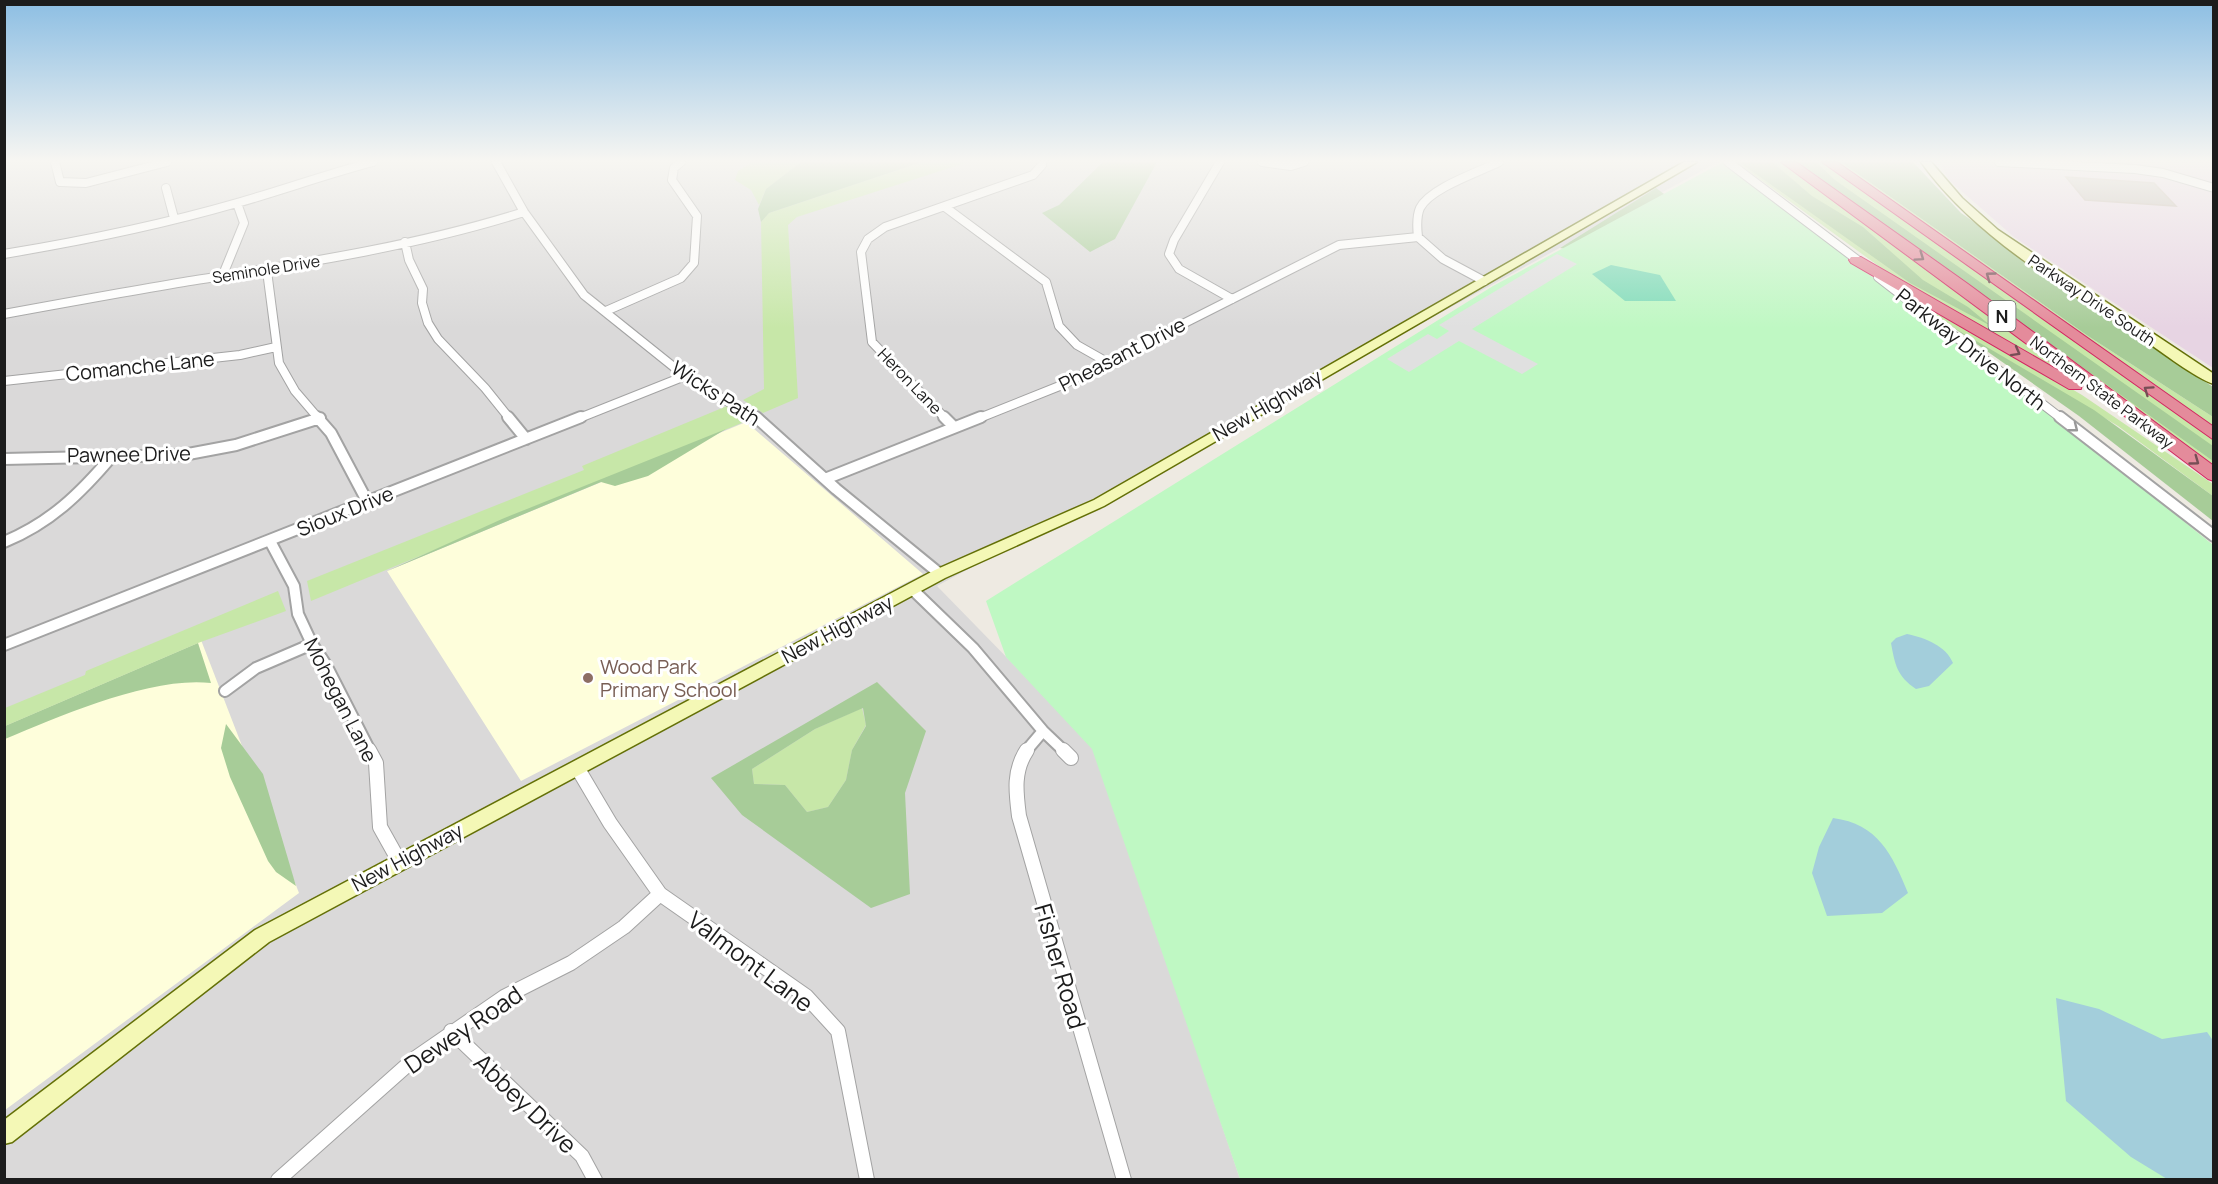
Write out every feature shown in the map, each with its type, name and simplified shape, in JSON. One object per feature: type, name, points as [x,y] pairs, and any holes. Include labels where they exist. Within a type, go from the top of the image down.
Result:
[{"type":"highway","name":"Northern State Parkway","points":[[1865,217],[1963,287],[2214,475]]},
{"type":"highway","name":"Northern State Parkway","points":[[1906,217],[2214,435]]},
{"type":"highway","points":[[1856,260],[2049,370],[2175,447]]},
{"type":"street","points":[[4,254],[86,240],[177,217]]},
{"type":"street","points":[[222,277],[244,223],[242,217]]},
{"type":"street","name":"Seminole Drive","points":[[4,314],[222,277],[267,272],[471,229],[508,217]]},
{"type":"street","name":"Wicks Path","points":[[528,217],[584,295],[685,376],[751,413],[825,480],[916,557],[940,574]]},
{"type":"street","points":[[606,311],[681,278],[694,263],[697,217]]},
{"type":"street","name":"Heron Lane","points":[[918,217],[873,234],[862,246],[860,257],[872,342],[954,427]]},
{"type":"street","points":[[959,217],[1046,282],[1056,321],[1069,338],[1107,362]]},
{"type":"street","points":[[1187,217],[1174,240],[1169,254],[1179,269],[1232,299]]},
{"type":"street","points":[[1418,217],[1418,237],[1443,260],[1484,282]]},
{"type":"street","name":"New Highway","points":[[4,1134],[262,936],[940,574],[1099,502],[1596,217]]},
{"type":"street","name":"Parkway Drive North","points":[[1800,217],[2214,536]]},
{"type":"street","name":"Parkway Drive South","points":[[1977,217],[2007,243],[2132,328],[2214,380]]},
{"type":"street","name":"Pheasant Drive","points":[[825,480],[1062,385],[1340,245],[1418,237]]},
{"type":"street","points":[[405,242],[409,260],[423,289],[422,303],[428,323],[438,339],[485,388],[526,439]]},
{"type":"street","points":[[267,272],[272,295],[276,347],[285,377],[332,433],[367,501]]},
{"type":"street","name":"Comanche Lane","points":[[4,381],[228,357],[276,347]]},
{"type":"street","name":"Sioux Drive","points":[[4,645],[685,376]]},
{"type":"street","name":"Pawnee Drive","points":[[4,459],[39,455],[182,456],[258,440],[320,418]]},
{"type":"street","points":[[4,542],[32,532],[57,517],[82,494],[112,456]]},
{"type":"street","name":"Mohegan Lane","points":[[270,541],[294,586],[298,614],[312,644],[326,665],[376,763],[380,828],[399,861]]},
{"type":"street","points":[[912,589],[973,648],[1043,731],[1071,758]]},
{"type":"street","points":[[225,691],[256,668],[312,644]]},
{"type":"street","name":"Fisher Road","points":[[1043,731],[1025,751],[1014,780],[1019,816],[1124,1179]]},
{"type":"street","name":"Valmont Lane","points":[[578,769],[610,823],[660,894],[806,996],[838,1031],[867,1179]]},
{"type":"street","name":"Dewey Road","points":[[278,1179],[414,1059],[451,1031],[504,997],[571,963],[624,927],[660,894]]},
{"type":"street","name":"Abbey Drive","points":[[451,1031],[582,1156],[595,1179]]},
{"type":"shaded area","points":[[5,217],[1616,217],[937,586],[1094,747],[1240,1179],[5,1180]]},
{"type":"shaded area","points":[[1991,217],[2213,217],[2213,368],[2014,237]]},
{"type":"shaded area","points":[[1557,254],[1577,264],[1472,329],[1538,364],[1522,374],[1459,341],[1409,372],[1387,359],[1428,334],[1437,339],[1449,331],[1439,325]]},
{"type":"shaded area","name":"Wood Park Primary School","points":[[746,422],[923,574],[521,781],[387,571]]},
{"type":"shaded area","points":[[201,640],[299,893],[5,1110],[5,722]]},
{"type":"green space","points":[[765,217],[797,217],[788,225],[798,398],[763,413],[743,400],[764,389],[761,222]]},
{"type":"green space","points":[[1047,217],[1127,217],[1115,239],[1090,252]]},
{"type":"green space","points":[[1609,217],[1661,217],[1581,251],[1560,248]]},
{"type":"green space","points":[[1621,217],[1795,217],[2075,433],[2213,545],[2213,1179],[1240,1179],[1092,749],[1006,657],[986,601],[1493,286]]},
{"type":"green space","points":[[1812,217],[1858,217],[2089,386],[2085,387],[1910,289]]},
{"type":"green space","points":[[1817,217],[1847,217],[1863,227],[1923,280],[1968,307],[1991,326],[1910,283]]},
{"type":"green space","points":[[1868,217],[1902,217],[2213,439],[2213,469]]},
{"type":"green space","points":[[1873,217],[1888,217],[2213,446],[2213,461]]},
{"type":"green space","points":[[1914,217],[1919,217],[2088,336],[2213,417],[2213,428]]},
{"type":"green space","points":[[1919,217],[1967,217],[2213,387],[2213,417],[2088,336]]},
{"type":"green space","points":[[1611,265],[1660,275],[1676,301],[1625,301],[1592,274]]},
{"type":"green space","points":[[1917,301],[1925,303],[2082,395],[2213,484],[2213,496],[2118,426],[1951,326]]},
{"type":"green space","points":[[1951,326],[2094,410],[2213,496],[2213,521],[2079,416]]},
{"type":"green space","points":[[727,406],[744,422],[311,601],[307,581],[584,470],[582,466]]},
{"type":"green space","points":[[726,429],[648,476],[615,486],[601,482],[385,572],[502,519]]},
{"type":"green space","points":[[278,591],[286,611],[198,643],[5,726],[5,708],[85,675],[86,671]]},
{"type":"green space","points":[[198,643],[211,683],[187,682],[134,692],[79,709],[5,739],[5,726]]},
{"type":"green space","points":[[877,682],[926,731],[905,793],[910,894],[871,908],[742,815],[711,778]],"holes":[[[863,708],[866,726],[852,750],[846,780],[828,807],[807,812],[785,785],[754,784],[752,769],[815,729]]]},
{"type":"green space","points":[[862,708],[866,725],[852,750],[846,780],[828,807],[807,812],[785,785],[754,784],[752,769],[815,729]]},
{"type":"green space","points":[[226,724],[263,774],[296,886],[276,872],[268,861],[230,777],[221,748]]},
{"type":"water","points":[[1907,634],[1940,647],[1953,663],[1929,686],[1916,689],[1898,669],[1891,643],[1896,638]]},
{"type":"water","points":[[1833,818],[1848,821],[1872,834],[1896,866],[1908,893],[1882,913],[1827,916],[1812,873],[1819,847]]},
{"type":"water","points":[[2056,998],[2099,1009],[2162,1039],[2207,1032],[2214,1042],[2213,1179],[2167,1179],[2131,1157],[2066,1101]]},
{"type":"place","name":"Wood Park Primary School","points":[[588,678]]}]
